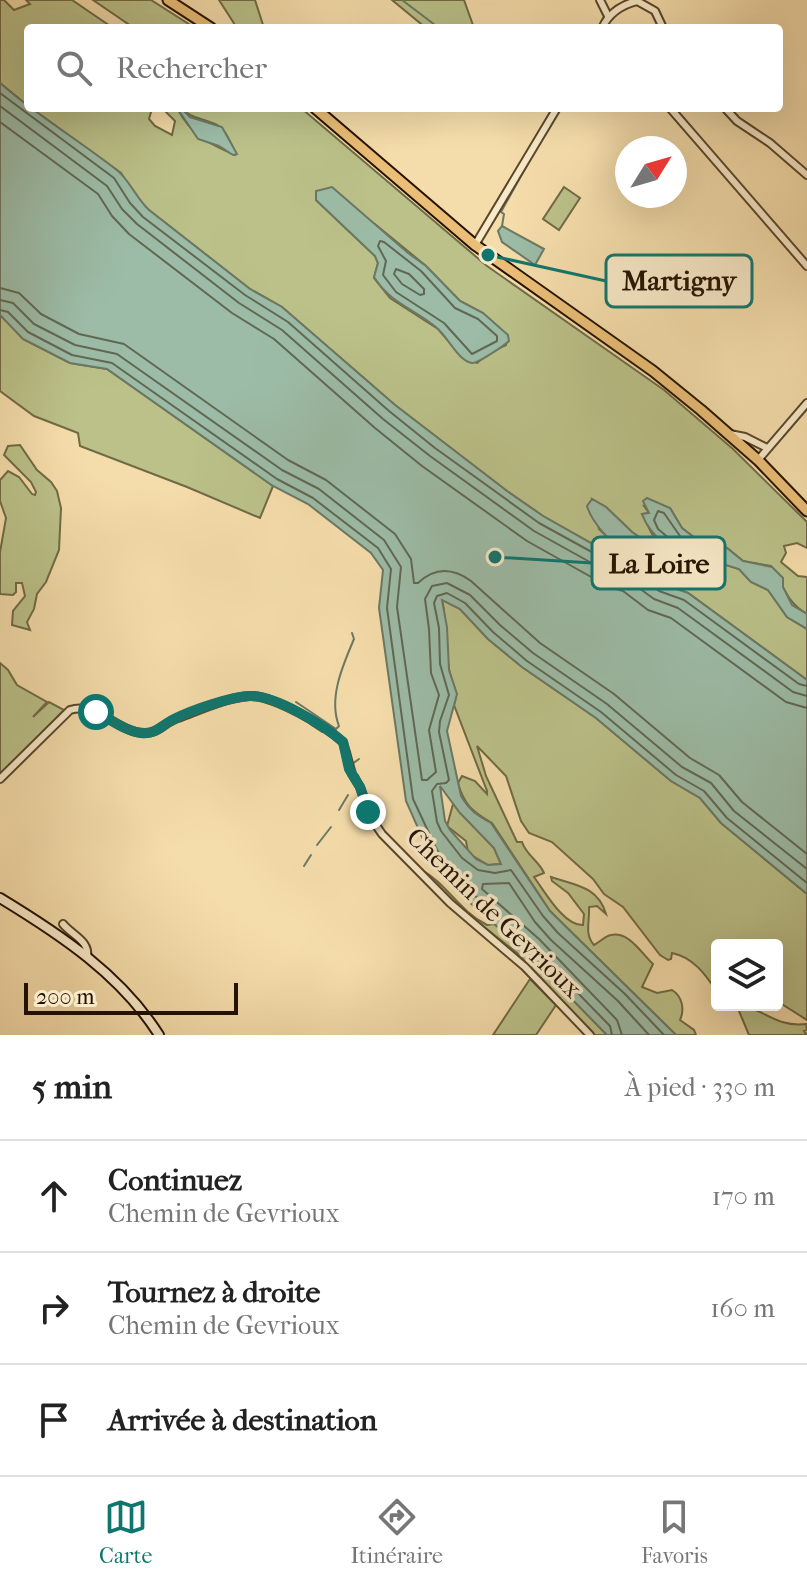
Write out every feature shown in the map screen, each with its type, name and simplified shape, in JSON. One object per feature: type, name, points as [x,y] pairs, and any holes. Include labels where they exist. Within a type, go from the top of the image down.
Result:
[{"type":"main road","points":[[168,0],[205,24]]},
{"type":"main road","points":[[320,112],[475,245],[653,371],[730,434],[807,511]]},
{"type":"street","points":[[600,0],[608,16]]},
{"type":"street","points":[[604,24],[617,9],[637,1],[655,11],[661,24]]},
{"type":"street","points":[[475,245],[555,112]]},
{"type":"street","points":[[673,112],[807,266]]},
{"type":"street","points":[[729,112],[807,175]]},
{"type":"street","points":[[758,460],[807,403]]},
{"type":"street","points":[[730,434],[745,437],[767,448]]},
{"type":"street","name":"Chemin de Gevrioux","points":[[0,779],[70,710],[76,708],[96,712],[129,730],[149,733],[203,708],[250,696],[288,707],[343,742],[349,769],[360,787],[371,818],[382,834],[450,903],[525,967],[590,1035]]},
{"type":"street","points":[[0,898],[87,957],[123,987],[159,1035]]},
{"type":"street","points":[[63,924],[85,945],[87,957]]},
{"type":"green space","points":[[0,0],[14,10],[30,4],[26,0],[72,0],[107,24],[24,24],[24,103],[0,83]]},
{"type":"green space","points":[[93,0],[151,0],[189,24],[128,24]]},
{"type":"green space","points":[[219,0],[255,0],[263,24],[234,24]]},
{"type":"green space","points":[[392,0],[464,0],[473,24],[421,24]]},
{"type":"green space","points":[[37,112],[151,112],[149,119],[155,126],[172,135],[175,121],[166,112],[180,112],[202,138],[235,155],[220,128],[186,112],[306,112],[487,266],[664,390],[733,449],[807,522],[807,548],[797,543],[784,546],[786,553],[781,562],[798,576],[807,577],[807,614],[790,599],[771,566],[743,561],[727,548],[695,538],[682,528],[670,508],[644,506],[649,513],[642,514],[652,534],[672,552],[685,552],[739,569],[751,582],[768,590],[787,617],[807,629],[807,680],[688,593],[663,584],[638,565],[623,560],[543,516],[507,491],[395,405],[282,307],[250,289],[136,198],[121,173]],"holes":[[[316,200],[375,224],[426,266],[460,301],[483,313],[507,335],[506,345],[477,363],[456,350],[438,329],[390,298],[374,278],[378,263],[375,256]],[[592,499],[606,507],[632,532],[668,557],[666,565],[634,549],[619,548],[599,529]]]},
{"type":"green space","points":[[564,187],[580,198],[559,230],[543,219]]},
{"type":"green space","points":[[0,313],[23,339],[70,363],[107,369],[273,486],[260,518],[80,446],[78,433],[34,416],[0,391]]},
{"type":"green space","points":[[20,445],[37,470],[57,491],[61,508],[59,550],[46,582],[37,594],[27,622],[30,630],[12,625],[13,611],[25,596],[22,583],[16,583],[13,595],[0,594],[0,552],[6,518],[0,501],[0,480],[8,471],[19,477],[32,494],[36,492],[31,482],[4,455],[8,446]]},
{"type":"green space","points":[[442,599],[460,609],[488,639],[522,667],[596,718],[671,781],[700,798],[721,823],[807,894],[807,1020],[783,1005],[783,939],[711,939],[711,984],[686,958],[672,953],[668,960],[660,955],[623,907],[604,894],[593,879],[552,842],[529,833],[521,821],[506,776],[477,746],[486,776],[517,842],[522,842],[544,873],[534,877],[549,899],[569,920],[583,925],[584,914],[551,877],[591,892],[606,914],[597,906],[589,907],[588,932],[591,941],[594,945],[609,936],[618,935],[635,944],[653,964],[642,987],[657,993],[672,990],[682,1003],[680,1020],[696,1035],[676,1035],[550,911],[492,823],[470,807],[460,791],[458,783],[462,776],[475,781],[487,794],[454,705],[455,691],[448,660]]},
{"type":"green space","points":[[0,663],[17,685],[47,702],[33,717],[49,702],[64,710],[0,775]]},
{"type":"green space","points":[[453,804],[494,848],[501,864],[488,865],[468,853],[466,841],[447,826]]},
{"type":"green space","points":[[422,870],[477,919],[487,925],[495,924],[607,1035],[593,1035],[517,953],[450,900]]},
{"type":"green space","points":[[530,979],[556,1005],[536,1035],[493,1035]]},
{"type":"green space","points":[[739,1011],[756,1011],[785,1023],[806,1024],[807,1030],[804,1031],[807,1035],[749,1035]]},
{"type":"water","points":[[0,83],[24,103],[24,112],[36,112],[118,171],[149,210],[250,289],[282,307],[395,405],[507,491],[543,516],[623,560],[638,565],[663,584],[688,593],[807,680],[807,894],[721,823],[700,798],[671,781],[596,718],[522,667],[488,639],[460,609],[442,600],[449,670],[457,694],[447,731],[461,796],[474,812],[491,823],[550,911],[676,1035],[607,1035],[526,952],[460,894],[430,855],[406,801],[379,608],[383,570],[371,553],[308,504],[273,486],[107,369],[70,363],[23,339],[0,315]],"holes":[[[440,786],[460,813],[494,848],[501,864],[488,865],[476,859],[450,830],[445,821]]]},
{"type":"water","points":[[180,112],[222,127],[237,154],[233,155],[198,139]]},
{"type":"water","points":[[332,187],[426,266],[460,301],[483,313],[508,335],[509,341],[472,363],[458,353],[437,328],[388,294],[374,277],[378,263],[375,256],[316,200],[316,191]]},
{"type":"water","points":[[502,226],[544,249],[535,265],[502,242],[498,231]]},
{"type":"water","points":[[647,498],[670,508],[682,528],[695,538],[727,548],[743,561],[772,567],[783,578],[783,587],[792,605],[807,614],[807,629],[787,617],[768,590],[751,582],[739,569],[685,552],[672,552],[642,514],[649,513],[643,501]]},
{"type":"water","points":[[592,499],[668,557],[669,565],[613,542],[590,513],[587,506]]},
{"type":"waterway","points":[[402,0],[434,24]]},
{"type":"waterway","points":[[502,226],[504,214],[501,212],[531,158]]},
{"type":"waterway","points":[[296,702],[336,729],[339,726],[336,693],[354,639],[352,633]]},
{"type":"waterway","points":[[310,724],[322,732]]},
{"type":"waterway","points":[[350,751],[351,761]]},
{"type":"waterway","points":[[352,764],[359,759]]},
{"type":"waterway","points":[[358,775],[370,806]]},
{"type":"waterway","points":[[339,810],[348,795]]},
{"type":"waterway","points":[[361,798],[364,808]]},
{"type":"waterway","points":[[371,809],[377,821]]},
{"type":"waterway","points":[[367,818],[371,824]]},
{"type":"waterway","points":[[317,845],[331,827]]},
{"type":"waterway","points":[[304,866],[311,855]]},
{"type":"waterway","points":[[442,899],[461,917]]},
{"type":"place","name":"Martigny","points":[[488,255]]},
{"type":"place","name":"La Loire","points":[[495,557]]},
{"type":"route","points":[[96,712],[129,730],[149,733],[203,708],[250,696],[264,698],[288,707],[340,738],[346,747],[349,769],[360,787],[368,812]]}]
